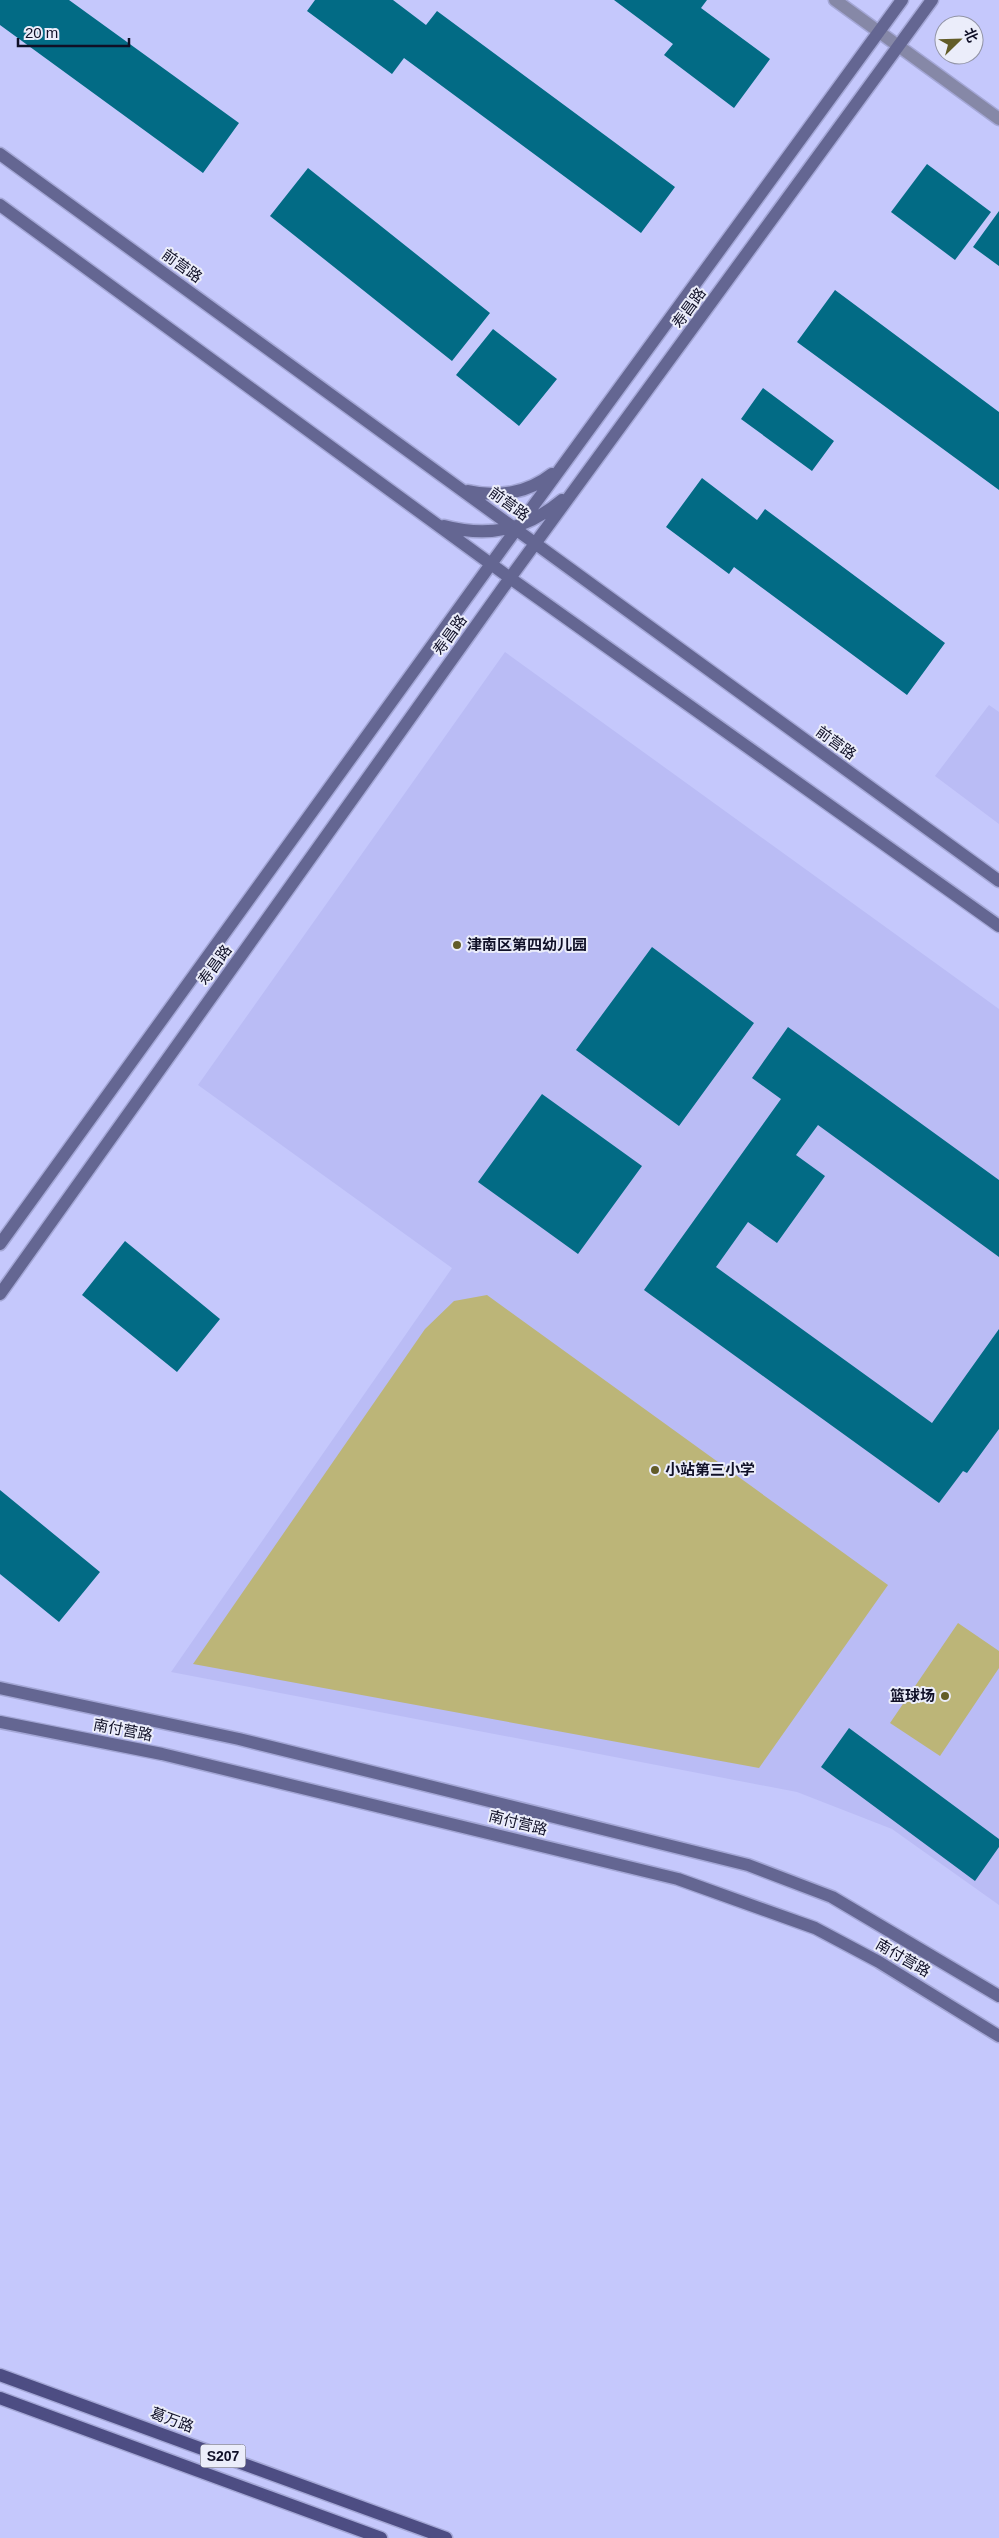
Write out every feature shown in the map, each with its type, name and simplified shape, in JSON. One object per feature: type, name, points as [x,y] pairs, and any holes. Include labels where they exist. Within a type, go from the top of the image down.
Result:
[{"type":"main road","name":"葛万路","points":[[0,2375],[446,2538]]},
{"type":"main road","name":"S207","points":[[0,2398],[381,2538]]},
{"type":"street","points":[[835,0],[999,119]]},
{"type":"street","name":"寿昌路","points":[[0,1244],[516,528],[902,0]]},
{"type":"street","name":"寿昌路","points":[[0,1294],[510,578],[583,481],[932,0]]},
{"type":"street","name":"前营路","points":[[0,154],[999,881]]},
{"type":"street","points":[[0,206],[510,578],[999,926]]},
{"type":"street","points":[[462,490],[493,495],[519,492],[547,478],[562,466]]},
{"type":"street","points":[[436,524],[472,533],[490,533],[516,528],[550,510],[583,481]]},
{"type":"street","name":"南付营路","points":[[0,1688],[249,1741],[748,1865],[832,1897],[999,1996]]},
{"type":"street","name":"南付营路","points":[[0,1722],[162,1754],[678,1879],[815,1928],[879,1962],[999,2036]]},
{"type":"shaded area","name":"小站第三小学","points":[[505,652],[999,1009],[999,1905],[892,1829],[797,1792],[171,1672],[452,1268],[198,1085]]},
{"type":"shaded area","points":[[989,705],[999,712],[999,824],[935,776]]},
{"type":"shaded area","points":[[487,1295],[888,1585],[759,1768],[193,1664],[425,1329],[454,1301]]},
{"type":"shaded area","name":"篮球场","points":[[958,1623],[999,1651],[999,1668],[940,1756],[890,1723]]},
{"type":"building","points":[[0,0],[69,0],[239,123],[203,173],[0,25]]},
{"type":"building","points":[[315,0],[393,0],[426,25],[437,11],[675,187],[641,233],[404,58],[392,74],[307,11]]},
{"type":"building","points":[[614,0],[707,0],[701,8],[770,59],[734,108],[664,55],[673,44]]},
{"type":"building","points":[[927,164],[991,212],[955,260],[891,212]]},
{"type":"building","points":[[308,168],[490,313],[452,361],[270,216]]},
{"type":"building","points":[[999,211],[999,266],[973,247]]},
{"type":"building","points":[[835,290],[999,412],[999,490],[797,342]]},
{"type":"building","points":[[493,329],[557,379],[519,426],[456,375]]},
{"type":"building","points":[[763,388],[834,441],[812,471],[741,419]]},
{"type":"building","points":[[702,478],[757,520],[765,509],[945,643],[907,695],[734,567],[729,574],[666,527]]},
{"type":"building","points":[[652,947],[754,1023],[679,1126],[576,1050]]},
{"type":"building","points":[[788,1027],[999,1180],[999,1257],[818,1125],[796,1155],[825,1176],[777,1243],[748,1222],[716,1267],[932,1423],[999,1329],[999,1429],[967,1473],[963,1471],[939,1503],[644,1290],[781,1099],[752,1078]]},
{"type":"building","points":[[542,1094],[642,1166],[578,1254],[478,1182]]},
{"type":"building","points":[[125,1241],[220,1319],[177,1372],[82,1295]]},
{"type":"building","points":[[0,1490],[100,1572],[59,1622],[0,1574]]},
{"type":"building","points":[[849,1728],[999,1839],[999,1847],[975,1881],[821,1767]]},
{"type":"place","name":"津南区第四幼儿园","points":[[457,945]]},
{"type":"place","name":"小站第三小学","points":[[655,1470]]},
{"type":"place","name":"篮球场","points":[[945,1696]]}]
